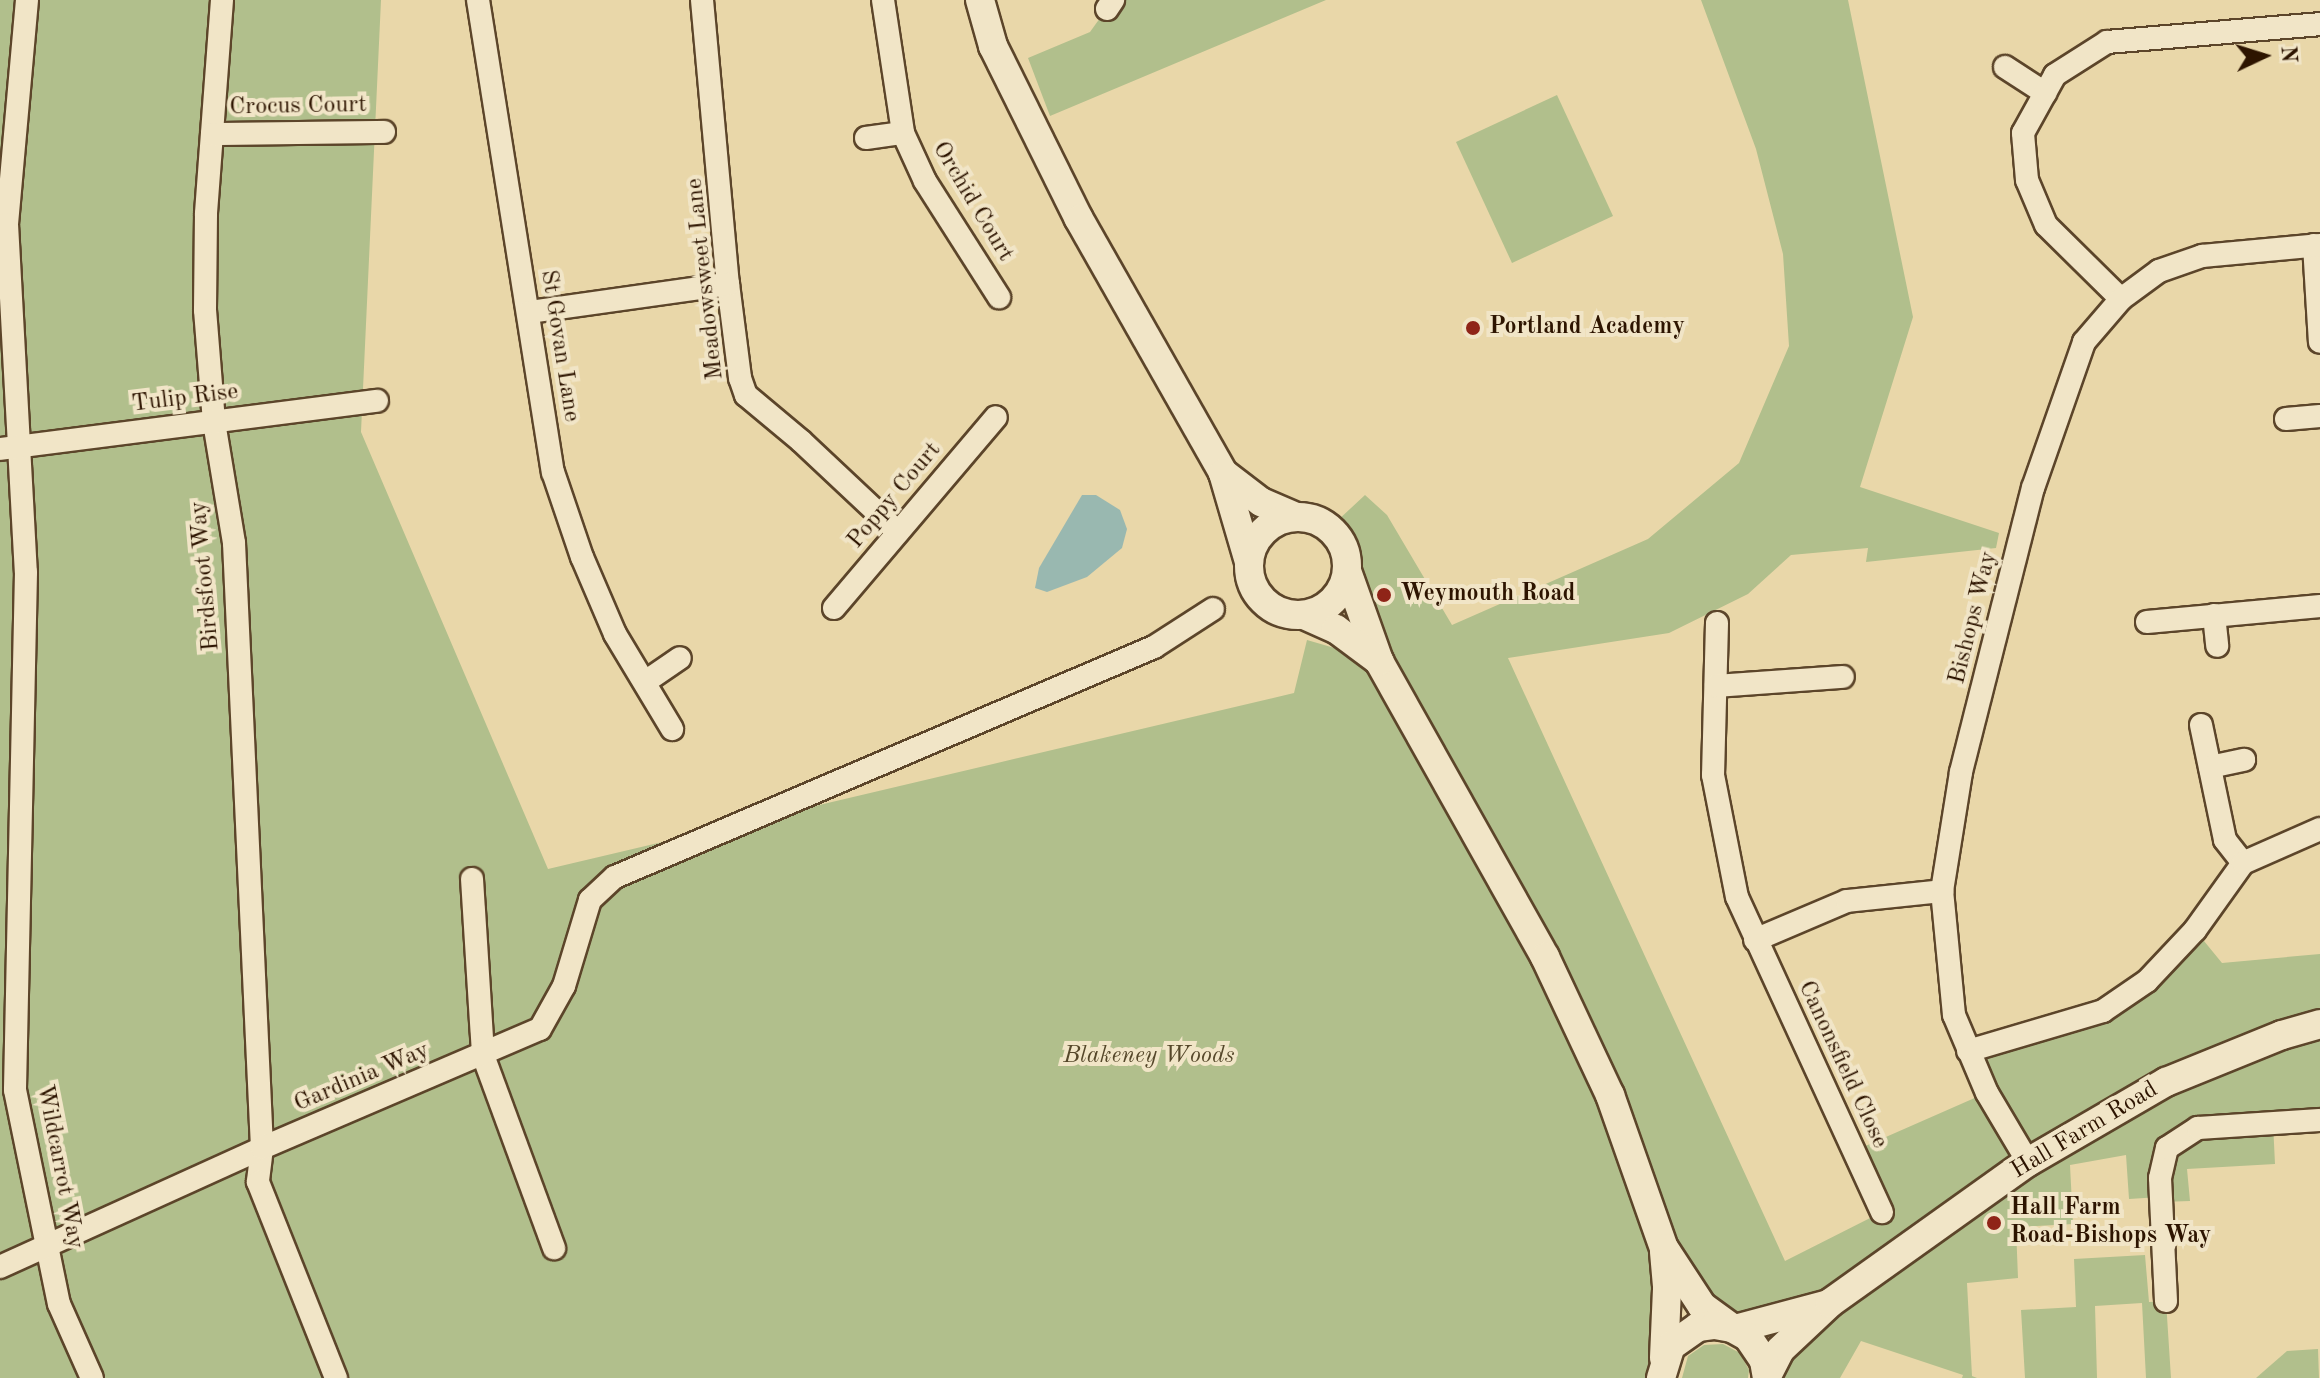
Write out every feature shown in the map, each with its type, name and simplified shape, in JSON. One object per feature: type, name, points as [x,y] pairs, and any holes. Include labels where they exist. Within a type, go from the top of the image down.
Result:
[{"type":"street","name":"Wildcarrot Way","points":[[27,0],[7,224],[9,448],[26,572],[15,1090],[59,1304],[92,1378]]},
{"type":"street","name":"Birdsfoot Way","points":[[222,0],[212,134],[205,310],[214,422],[234,543],[262,1148],[258,1182],[336,1378]]},
{"type":"street","name":"St Govan Lane","points":[[478,0],[553,472],[610,621],[672,729]]},
{"type":"street","name":"Meadowsweet Lane","points":[[702,0],[728,284],[740,378],[746,395],[801,441],[898,532]]},
{"type":"street","name":"Orchid Court","points":[[883,0],[903,133],[925,181],[999,297]]},
{"type":"street","points":[[980,0],[993,46],[1079,219],[1223,473],[1249,562],[1251,581],[1268,605],[1280,612],[1304,615],[1336,629],[1379,661]]},
{"type":"street","points":[[2121,299],[2046,225],[2027,180],[2023,133],[2055,75],[2107,42],[2320,24]]},
{"type":"street","points":[[2005,67],[2045,93]]},
{"type":"street","name":"Crocus Court","points":[[212,134],[384,132]]},
{"type":"street","name":"Orchid Court","points":[[866,138],[903,133]]},
{"type":"street","points":[[2317,245],[2320,342]]},
{"type":"street","name":"Bishops Way","points":[[2028,1162],[1987,1093],[1954,1015],[1942,891],[1961,772],[2033,488],[2084,342],[2121,299],[2159,271],[2202,256],[2317,245]]},
{"type":"street","points":[[529,312],[728,284]]},
{"type":"street","name":"Tulip Rise","points":[[9,448],[377,401]]},
{"type":"street","points":[[2286,419],[2320,416]]},
{"type":"street","name":"Poppy Court","points":[[834,608],[996,417]]},
{"type":"street","points":[[1223,473],[1261,502],[1294,516],[1310,518],[1331,529],[1345,550],[1347,571],[1379,661],[1545,957],[1610,1095],[1664,1248],[1702,1306],[1757,1348],[1767,1377]]},
{"type":"street","points":[[1249,562],[1258,536],[1280,519],[1294,516]]},
{"type":"street","points":[[1304,615],[1333,600],[1347,571]]},
{"type":"street","points":[[2147,622],[2320,606]]},
{"type":"street","name":"Gardinia Way","points":[[0,1267],[262,1148],[540,1029],[564,986],[590,900],[615,877],[1154,647],[1213,609]]},
{"type":"street","points":[[2214,615],[2217,646]]},
{"type":"street","name":"Canonsfield Close","points":[[1717,623],[1713,775],[1737,897],[1882,1212]]},
{"type":"street","points":[[645,682],[680,658]]},
{"type":"street","points":[[1716,686],[1843,677]]},
{"type":"street","points":[[2201,725],[2225,840],[2243,863]]},
{"type":"street","points":[[2210,767],[2244,760]]},
{"type":"street","points":[[1968,1051],[2103,1011],[2147,981],[2195,930],[2243,863],[2320,829]]},
{"type":"street","points":[[472,879],[483,1055],[554,1248]]},
{"type":"street","points":[[1755,940],[1847,901],[1942,891]]},
{"type":"street","name":"Hall Farm Road","points":[[1767,1377],[1780,1350],[1830,1303],[2028,1162],[2166,1082],[2282,1035],[2320,1024]]},
{"type":"street","points":[[2166,1301],[2160,1178],[2167,1148],[2198,1128],[2320,1120]]},
{"type":"street","points":[[1662,1370],[1667,1289],[1664,1248]]},
{"type":"street","name":"Hall Farm Road","points":[[1662,1370],[1671,1346],[1698,1327],[1733,1328],[1830,1303]]},
{"type":"green space","name":"Blakeney Woods","points":[[0,0],[381,0],[361,432],[548,869],[1294,693],[1307,640],[1379,661],[1369,628],[1322,535],[1365,495],[1387,515],[1452,625],[1648,539],[1739,463],[1789,346],[1783,254],[1756,149],[1701,0],[1848,0],[1913,317],[1860,487],[1999,533],[1996,548],[1866,562],[1868,548],[1791,555],[1748,594],[1669,633],[1508,658],[1785,1261],[1882,1212],[1854,1151],[1986,1093],[1968,1051],[2103,1011],[2195,930],[2222,963],[2320,954],[2320,1120],[2273,1123],[2275,1164],[2187,1169],[2190,1201],[2161,1202],[2160,1197],[2129,1199],[2126,1155],[2070,1165],[2073,1224],[2016,1227],[2018,1278],[1967,1283],[1972,1376],[1977,1378],[1962,1378],[1963,1375],[1861,1341],[1840,1378],[1771,1378],[1828,1305],[1755,1321],[1728,1308],[1665,1249],[1662,1378],[0,1378]]},
{"type":"green space","points":[[1113,0],[1326,0],[1050,116],[1028,58],[1090,32]]},
{"type":"green space","points":[[1557,95],[1613,216],[1512,263],[1456,142]]},
{"type":"green space","points":[[2145,1255],[2149,1302],[2166,1301],[2171,1378],[2146,1378],[2142,1303],[2095,1306],[2097,1378],[2025,1378],[2021,1310],[2076,1307],[2074,1259]]},
{"type":"green space","points":[[1723,1344],[1740,1353],[1749,1370],[1748,1378],[1682,1378],[1688,1356],[1704,1345]]},
{"type":"green space","points":[[2318,1349],[2319,1378],[2256,1378],[2287,1351]]},
{"type":"water","points":[[1082,495],[1096,495],[1120,510],[1127,529],[1122,548],[1087,577],[1047,592],[1035,588],[1039,568]]},
{"type":"place","name":"Portland Academy","points":[[1473,328]]},
{"type":"place","name":"Weymouth Road","points":[[1384,595]]},
{"type":"place","name":"Hall Farm Road-Bishops Way","points":[[1994,1223]]}]
